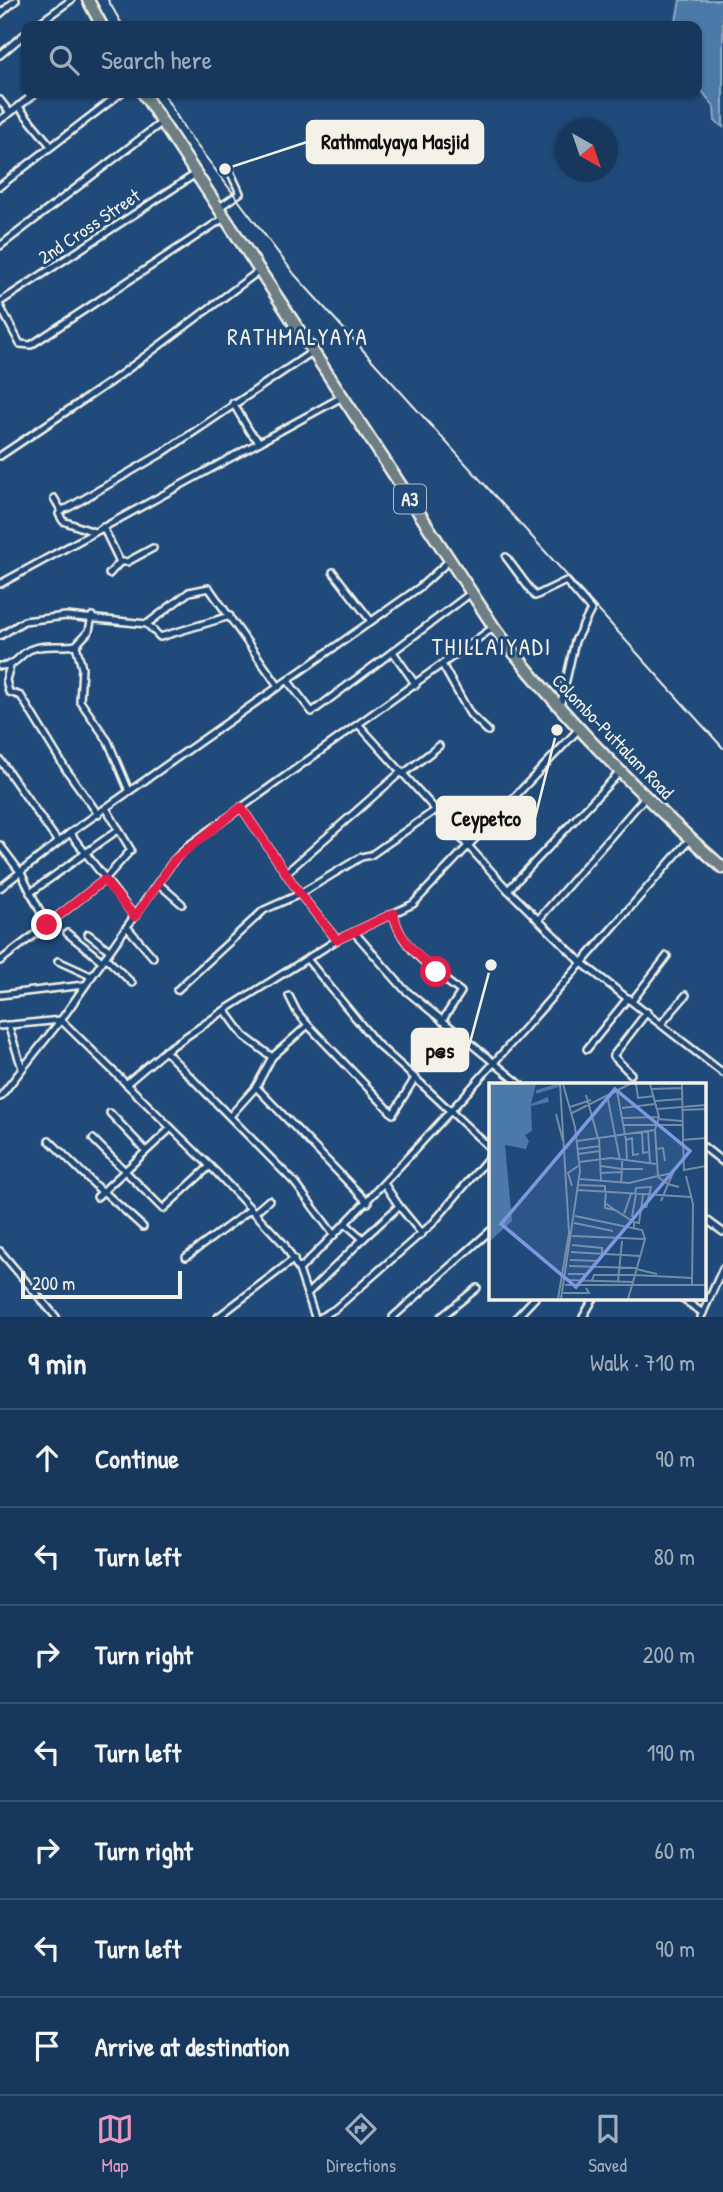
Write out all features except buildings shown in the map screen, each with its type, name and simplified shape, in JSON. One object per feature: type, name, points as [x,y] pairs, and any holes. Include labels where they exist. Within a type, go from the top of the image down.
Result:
[{"type":"highway","points":[[88,0],[99,21]]},
{"type":"highway","name":"Colombo-Puttalam Road","points":[[145,98],[471,593],[533,679],[646,796],[723,868]]},
{"type":"street","points":[[0,14],[16,0]]},
{"type":"street","points":[[42,21],[71,0]]},
{"type":"street","points":[[0,55],[21,37]]},
{"type":"street","points":[[0,120],[29,98]]},
{"type":"street","points":[[0,186],[114,98]]},
{"type":"street","points":[[0,100],[10,113]]},
{"type":"street","points":[[18,106],[51,146]]},
{"type":"street","points":[[0,246],[161,123]]},
{"type":"street","points":[[217,209],[240,193],[229,169]]},
{"type":"street","name":"2nd Cross Street","points":[[0,304],[194,174]]},
{"type":"street","points":[[0,304],[20,344],[31,345],[224,218]]},
{"type":"street","points":[[0,456],[126,370],[260,271]]},
{"type":"street","points":[[94,532],[63,521],[59,514],[161,454],[312,352]]},
{"type":"street","points":[[0,584],[342,397]]},
{"type":"street","points":[[233,403],[250,432],[260,442]]},
{"type":"street","points":[[54,499],[63,510]]},
{"type":"street","points":[[103,527],[120,562]]},
{"type":"street","points":[[108,574],[120,562],[127,562],[153,548]]},
{"type":"street","points":[[506,557],[535,596],[561,581],[566,581],[592,610],[575,641],[560,707]]},
{"type":"street","points":[[1,884],[21,873],[69,833],[420,587],[450,561]]},
{"type":"street","points":[[333,572],[371,621]]},
{"type":"street","points":[[147,624],[189,592],[209,588],[279,687]]},
{"type":"street","points":[[288,681],[312,712],[471,593]]},
{"type":"street","points":[[92,616],[89,631],[76,645],[31,649],[10,666],[5,680],[9,692],[21,696],[65,768],[98,814]]},
{"type":"street","points":[[0,636],[24,621],[92,616],[147,624],[160,637],[230,616]]},
{"type":"street","points":[[0,1097],[61,1020],[174,860],[241,807],[495,627]]},
{"type":"street","points":[[76,645],[82,668],[78,694],[80,701],[108,741],[129,791]]},
{"type":"street","points":[[393,652],[416,685]]},
{"type":"street","points":[[0,666],[10,666]]},
{"type":"street","points":[[443,666],[470,714],[488,731]]},
{"type":"street","points":[[359,725],[508,890],[582,963],[723,1073]]},
{"type":"street","points":[[126,1084],[165,1051],[225,1010],[337,940],[413,904],[579,728]]},
{"type":"street","points":[[286,873],[402,773],[439,746]]},
{"type":"street","points":[[0,760],[58,842]]},
{"type":"street","points":[[508,890],[621,771]]},
{"type":"street","points":[[538,920],[646,796]]},
{"type":"street","points":[[241,807],[300,894],[337,940]]},
{"type":"street","points":[[0,961],[104,880],[131,850],[106,808]]},
{"type":"street","points":[[177,990],[264,910],[300,894],[361,857],[371,855],[434,811]]},
{"type":"street","points":[[30,893],[119,829]]},
{"type":"street","points":[[69,833],[135,917]]},
{"type":"street","points":[[582,963],[690,839]]},
{"type":"street","points":[[0,845],[21,873],[47,925]]},
{"type":"street","points":[[159,884],[182,904]]},
{"type":"street","points":[[299,1270],[368,1203],[452,1113],[639,898]]},
{"type":"street","points":[[394,913],[395,924],[421,958],[461,992],[442,1021]]},
{"type":"street","points":[[127,927],[153,957]]},
{"type":"street","points":[[67,933],[132,983]]},
{"type":"street","points":[[88,933],[109,950]]},
{"type":"street","points":[[355,933],[404,989],[519,1083]]},
{"type":"street","points":[[587,1049],[667,956]]},
{"type":"street","points":[[307,959],[377,1044],[489,1147]]},
{"type":"street","points":[[58,961],[91,976]]},
{"type":"street","points":[[0,995],[84,985]]},
{"type":"street","points":[[662,1023],[686,995]]},
{"type":"street","points":[[289,996],[308,1025],[393,1114],[415,1078]]},
{"type":"street","points":[[225,1010],[244,1036],[272,1057]]},
{"type":"street","points":[[631,1074],[613,1056],[648,1012]]},
{"type":"street","points":[[0,1026],[61,1020],[253,1211],[294,1259],[315,1317]]},
{"type":"street","points":[[8,1025],[22,1068]]},
{"type":"street","points":[[231,1115],[256,1087],[272,1057],[308,1025]]},
{"type":"street","points":[[165,1051],[231,1115],[295,1183],[334,1235]]},
{"type":"street","points":[[256,1087],[368,1203]]},
{"type":"street","points":[[110,1113],[146,1151]]},
{"type":"street","points":[[101,1193],[171,1128]]},
{"type":"street","points":[[93,1139],[163,1209],[210,1166]]},
{"type":"street","points":[[49,1140],[101,1193],[143,1227]]},
{"type":"street","points":[[706,1149],[723,1162]]},
{"type":"street","points":[[321,1317],[335,1309],[422,1234],[489,1157]]},
{"type":"street","points":[[385,1185],[422,1234]]},
{"type":"street","points":[[186,1257],[269,1200]]},
{"type":"street","points":[[307,1294],[399,1206]]},
{"type":"street","points":[[706,1219],[723,1232]]},
{"type":"street","points":[[346,1224],[362,1239]]},
{"type":"street","points":[[393,1317],[489,1232]]},
{"type":"street","points":[[0,1251],[56,1317]]},
{"type":"street","points":[[218,1317],[294,1259]]},
{"type":"street","points":[[683,1300],[702,1315],[723,1268]]},
{"type":"street","points":[[441,1317],[477,1289]]},
{"type":"street","points":[[517,1317],[533,1300]]},
{"type":"street","points":[[583,1317],[593,1300]]},
{"type":"water","points":[[680,0],[723,0],[723,127],[715,121],[714,107],[702,91],[702,21],[676,21]]},
{"type":"railway","points":[[108,0],[120,21]]},
{"type":"railway","points":[[166,98],[186,131],[295,275],[723,748]]},
{"type":"place","name":"Rathmalyaya Masjid","points":[[225,169]]},
{"type":"place","name":"Ceypetco","points":[[557,730]]},
{"type":"place","name":"p@s","points":[[491,965]]},
{"type":"district","name":"RATHMALYAYA","points":[[298,336]]},
{"type":"district","name":"THILLAIYADI","points":[[492,646]]},
{"type":"route","points":[[47,925],[104,880],[135,917],[174,860],[241,807],[300,894],[337,940],[394,913],[395,924],[405,939],[436,972]]}]
